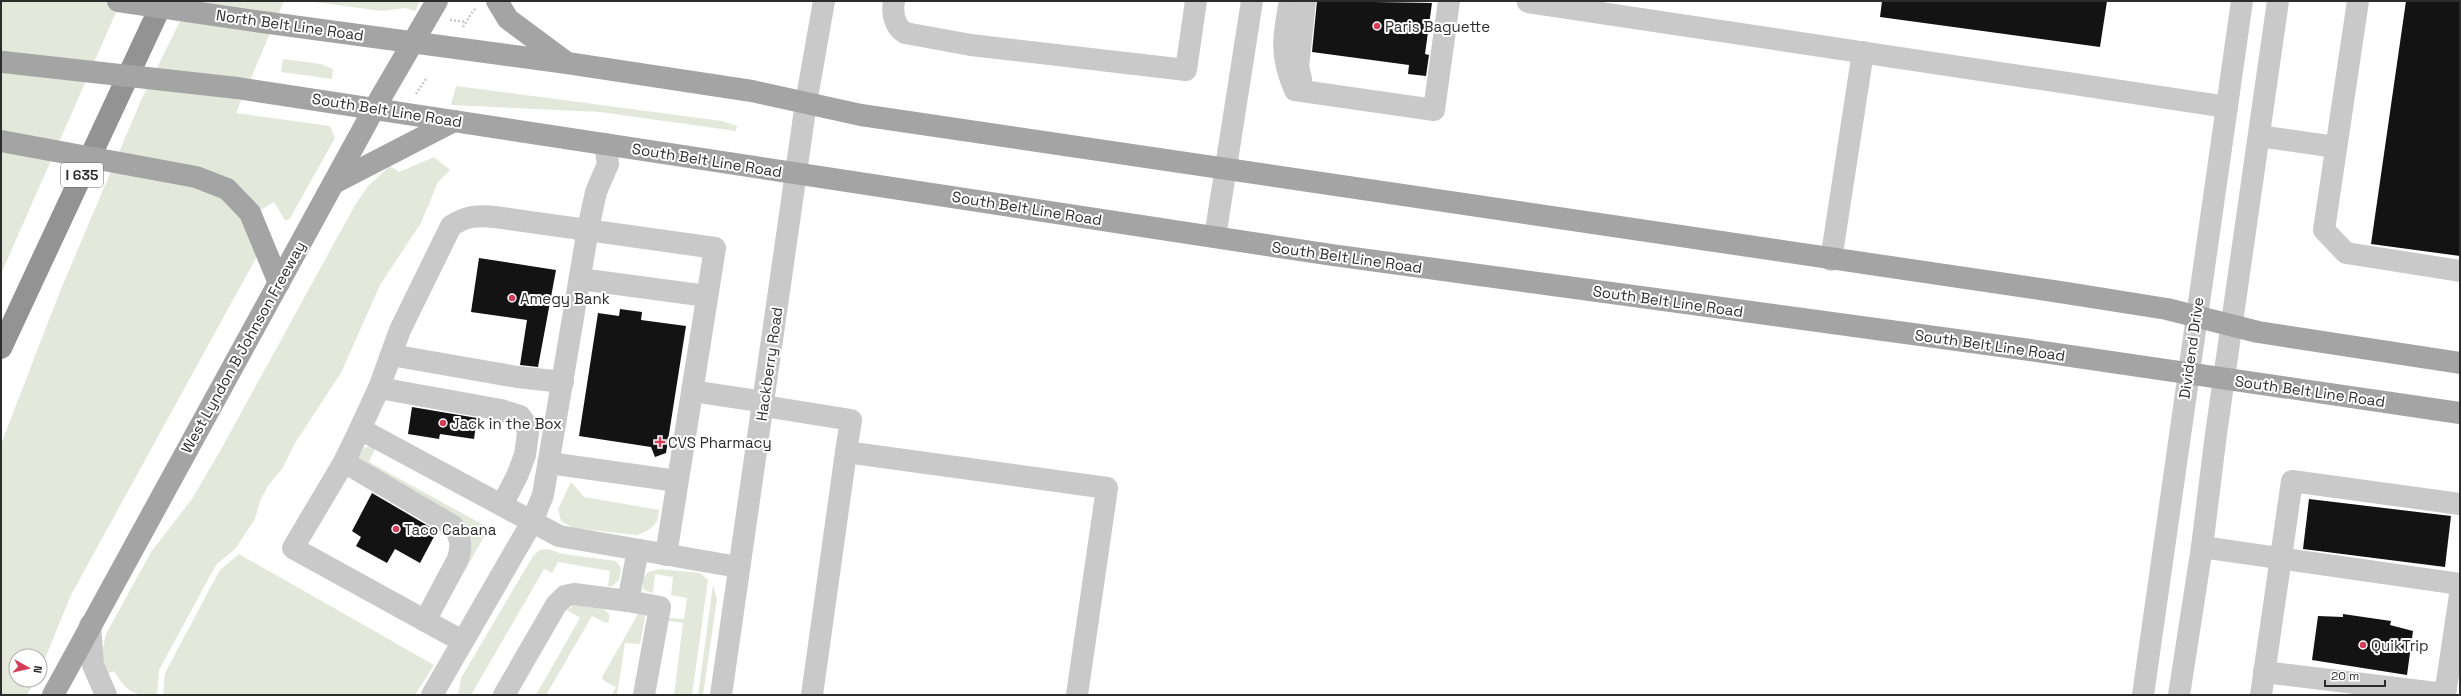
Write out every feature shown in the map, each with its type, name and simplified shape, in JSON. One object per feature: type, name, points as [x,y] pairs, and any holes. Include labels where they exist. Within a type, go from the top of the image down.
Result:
[{"type":"highway","name":"I 635","points":[[1,348],[163,1]]},
{"type":"main road","name":"North Belt Line Road","points":[[118,1],[414,42]]},
{"type":"main road","points":[[488,4],[567,63]]},
{"type":"main road","name":"West Lyndon B Johnson Freeway","points":[[53,695],[374,109],[414,42],[442,10]]},
{"type":"main road","points":[[414,42],[752,91],[861,115],[1831,260],[2060,292],[2167,309],[2258,332],[2460,363]]},
{"type":"main road","name":"South Belt Line Road","points":[[1,62],[237,88],[1332,255],[2022,349],[2460,413]]},
{"type":"main road","points":[[334,183],[454,120]]},
{"type":"main road","points":[[1,141],[196,177],[227,189],[250,213],[279,283]]},
{"type":"street","name":"Hackberry Road","points":[[721,695],[738,567],[764,404],[806,103],[824,1]]},
{"type":"street","points":[[894,1],[895,23],[899,29],[905,33],[979,46],[1186,70],[1196,1]]},
{"type":"street","points":[[1215,237],[1252,1]]},
{"type":"street","points":[[1290,1],[1283,40],[1287,72],[1295,90],[1434,110],[1449,1]]},
{"type":"street","points":[[1304,92],[1298,67],[1305,1]]},
{"type":"street","name":"Dividend Drive","points":[[2143,695],[2187,374],[2242,1]]},
{"type":"street","points":[[2179,695],[2202,548],[2224,379],[2278,1]]},
{"type":"street","points":[[2358,1],[2324,230],[2346,253],[2460,271]]},
{"type":"street","points":[[1528,2],[2227,107]]},
{"type":"street","points":[[1831,260],[1863,52]]},
{"type":"street","points":[[2259,136],[2336,147]]},
{"type":"street","points":[[432,695],[532,522],[543,495],[588,229],[596,192],[608,164],[605,144]]},
{"type":"street","points":[[462,641],[293,548],[344,462],[379,388],[400,330],[452,226],[463,218],[475,215],[495,217],[715,248],[666,555]]},
{"type":"street","points":[[580,279],[707,296]]},
{"type":"street","points":[[391,355],[517,377],[563,382]]},
{"type":"street","points":[[379,388],[501,410],[520,416],[526,424],[528,434],[525,455],[517,476],[502,505]]},
{"type":"street","points":[[692,391],[851,420],[812,695]]},
{"type":"street","points":[[360,429],[559,536],[738,567]]},
{"type":"street","points":[[846,452],[1106,488],[1077,695]]},
{"type":"street","points":[[344,462],[453,526],[458,533],[461,549],[458,559],[425,620]]},
{"type":"street","points":[[549,463],[678,481]]},
{"type":"street","points":[[2261,695],[2292,481],[2460,504]]},
{"type":"street","points":[[2202,548],[2460,584]]},
{"type":"street","points":[[628,601],[638,550]]},
{"type":"street","points":[[504,695],[556,605],[565,596],[574,594],[660,607],[644,695]]},
{"type":"street","points":[[2264,672],[2445,695],[2460,595]]},
{"type":"street","points":[[90,625],[93,665],[106,695]]},
{"type":"path","points":[[463,27],[473,11],[488,4]]},
{"type":"path","points":[[442,10],[466,22]]},
{"type":"path","points":[[412,99],[427,77]]},
{"type":"shaded area","points":[[1,1],[121,1],[1,274]]},
{"type":"shaded area","points":[[190,1],[284,1],[236,113],[330,126],[335,138],[289,220],[285,220],[274,202],[254,214],[261,238],[256,258],[71,595],[48,651],[48,648],[8,648],[8,688],[31,688],[27,695],[1,695],[1,444],[61,289],[142,98]]},
{"type":"shaded area","points":[[307,1],[420,1],[415,11],[405,8],[382,11]]},
{"type":"shaded area","points":[[283,59],[321,64],[333,69],[332,79],[281,72]]},
{"type":"shaded area","points":[[456,86],[722,121],[737,126],[736,131],[600,112],[451,105]]},
{"type":"shaded area","points":[[434,157],[450,170],[438,182],[421,223],[380,285],[341,373],[295,443],[282,469],[268,486],[260,501],[255,519],[235,549],[217,564],[211,574],[159,670],[157,695],[142,694],[131,691],[123,684],[114,671],[105,675],[102,653],[106,634],[151,552],[192,499],[219,453],[355,205],[368,186],[390,166],[399,172]]},
{"type":"shaded area","points":[[372,446],[375,449],[369,462],[489,528],[440,614],[468,547],[356,460],[363,448]]},
{"type":"shaded area","points":[[571,482],[584,497],[659,510],[659,515],[650,529],[637,535],[573,528],[561,521],[558,509]]},
{"type":"shaded area","points":[[548,549],[563,554],[616,561],[621,568],[619,580],[612,586],[608,586],[610,571],[558,562],[552,573],[544,569],[471,695],[458,695],[461,678],[533,556],[540,550]]},
{"type":"shaded area","points":[[239,554],[434,665],[415,695],[163,695],[165,673],[216,577],[220,570]]},
{"type":"shaded area","points":[[660,569],[700,573],[708,580],[692,695],[674,695],[683,623],[668,621],[669,618],[684,619],[687,598],[671,595],[673,577],[655,574],[653,593],[646,591],[643,588],[643,579],[648,572]]},
{"type":"shaded area","points":[[713,585],[717,599],[703,695],[698,695]]},
{"type":"shaded area","points":[[574,605],[604,609],[609,614],[609,621],[606,623],[592,616],[546,695],[536,695],[580,618],[567,610]]},
{"type":"shaded area","points":[[638,614],[644,615],[645,618],[640,644],[625,643],[617,695],[611,695],[616,687],[603,680],[602,677]]},
{"type":"building","points":[[1317,1],[1432,3],[1425,54],[1429,55],[1426,76],[1408,74],[1409,65],[1312,52]]},
{"type":"building","points":[[1882,1],[2107,1],[2100,47],[1880,17]]},
{"type":"building","points":[[2406,1],[2460,1],[2460,256],[2371,244]]},
{"type":"building","name":"Amegy Bank","points":[[479,258],[556,270],[538,367],[520,365],[527,320],[471,312]]},
{"type":"building","name":"CVS Pharmacy","points":[[620,309],[642,312],[641,320],[686,326],[666,453],[655,457],[651,447],[579,436],[598,313],[619,316]]},
{"type":"building","name":"Jack in the Box","points":[[412,407],[477,418],[474,439],[440,434],[439,439],[408,434]]},
{"type":"building","name":"Taco Cabana","points":[[372,493],[437,531],[420,563],[395,549],[387,563],[356,546],[361,537],[352,531]]},
{"type":"building","points":[[2309,499],[2451,516],[2445,567],[2303,549]]},
{"type":"building","name":"QuikTrip","points":[[2343,614],[2391,621],[2390,625],[2413,631],[2407,675],[2312,660],[2318,616],[2343,617]]},
{"type":"place","name":"Paris Baguette","points":[[1377,26]]},
{"type":"place","name":"Amegy Bank","points":[[512,298]]},
{"type":"place","name":"Jack in the Box","points":[[443,423]]},
{"type":"place","name":"CVS Pharmacy","points":[[660,442]]},
{"type":"place","name":"Taco Cabana","points":[[396,529]]},
{"type":"place","name":"QuikTrip","points":[[2363,645]]}]
